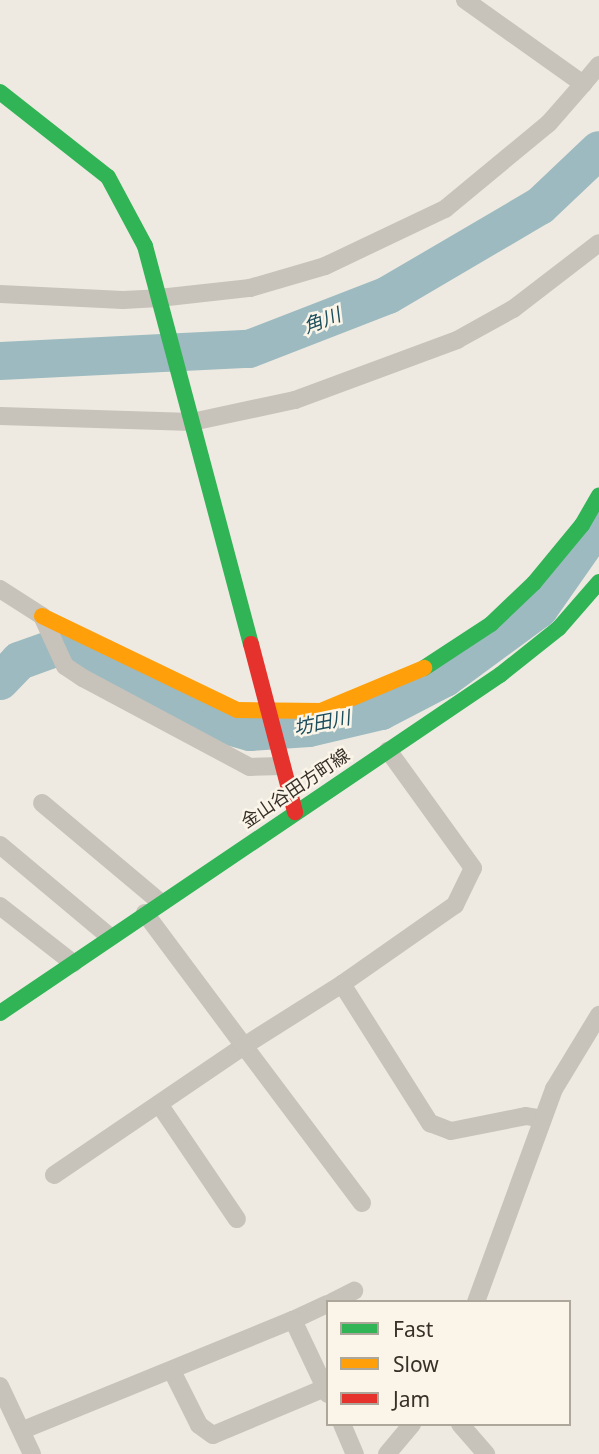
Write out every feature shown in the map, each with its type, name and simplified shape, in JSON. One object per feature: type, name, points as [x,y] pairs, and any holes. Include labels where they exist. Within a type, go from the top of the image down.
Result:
[{"type":"street","points":[[465,0],[583,84]]},
{"type":"street","points":[[0,294],[160,301],[250,288],[376,245],[445,209],[492,174],[549,123],[599,65]]},
{"type":"street","points":[[0,92],[108,177],[145,246],[295,812]]},
{"type":"street","points":[[0,416],[192,419],[295,400],[457,340],[513,309],[599,243]]},
{"type":"street","points":[[0,589],[42,616],[200,696],[237,710],[270,716],[320,711],[440,661],[491,624],[534,583],[582,525],[599,495]]},
{"type":"street","name":"金山谷田方町線","points":[[0,1013],[520,659],[559,628],[599,582]]},
{"type":"street","points":[[42,616],[65,666],[83,678],[250,767],[280,760]]},
{"type":"street","points":[[54,1175],[455,905],[473,868],[388,750]]},
{"type":"street","points":[[42,803],[161,903]]},
{"type":"street","points":[[0,845],[110,937]]},
{"type":"street","points":[[0,906],[74,963]]},
{"type":"street","points":[[145,913],[362,1203]]},
{"type":"street","points":[[341,984],[430,1123],[451,1131],[526,1115],[543,1119]]},
{"type":"street","points":[[477,1300],[554,1089],[599,1014]]},
{"type":"street","points":[[159,1104],[237,1219]]},
{"type":"street","points":[[336,1300],[354,1291]]},
{"type":"street","points":[[23,1430],[172,1371],[326,1305]]},
{"type":"street","points":[[172,1371],[199,1425],[213,1435],[326,1391],[293,1320]]},
{"type":"street","points":[[0,1386],[32,1454]]},
{"type":"street","points":[[343,1426],[355,1454]]},
{"type":"street","points":[[387,1454],[410,1426]]},
{"type":"street","points":[[462,1426],[486,1454]]},
{"type":"waterway","name":"角川","points":[[0,361],[249,349],[388,295],[540,206],[599,150]]},
{"type":"waterway","name":"坊田川","points":[[0,681],[19,661],[58,647],[85,655],[218,723],[250,732],[309,728],[381,711],[445,678],[539,609],[599,523]]},
{"type":"traffic: fast","points":[[0,92],[108,177],[145,246],[251,644]]},
{"type":"traffic: fast","points":[[424,668],[491,624],[534,583],[582,525],[599,495]]},
{"type":"traffic: fast","points":[[0,1013],[500,675],[559,628],[599,582]]},
{"type":"traffic: slow","points":[[42,616],[237,710],[321,711],[424,668]]},
{"type":"traffic: jam","points":[[251,644],[295,812]]}]
